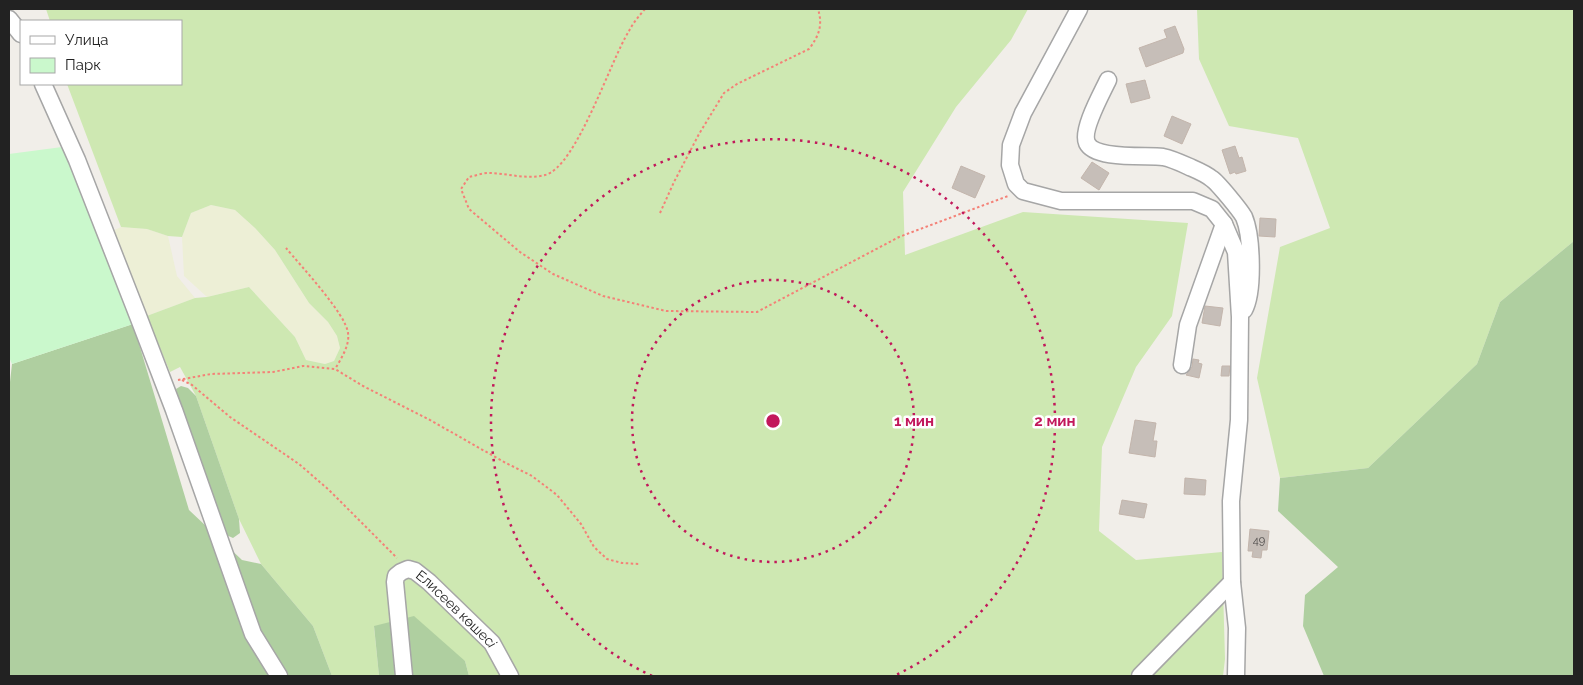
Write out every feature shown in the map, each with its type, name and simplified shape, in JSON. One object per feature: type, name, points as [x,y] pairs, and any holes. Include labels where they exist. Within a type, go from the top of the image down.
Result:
[{"type":"street","points":[[1079,9],[1024,113],[1011,145],[1010,165],[1016,184],[1023,191],[1061,201],[1193,201],[1212,209],[1224,224],[1236,252],[1240,317],[1239,420],[1231,501],[1232,582],[1238,628],[1236,676]]},
{"type":"street","points":[[9,19],[20,33]]},
{"type":"street","points":[[1108,80],[1086,130],[1086,143],[1092,149],[1104,154],[1165,158],[1194,169],[1214,179],[1244,217],[1250,246],[1251,275],[1249,302],[1240,317]]},
{"type":"street","points":[[42,85],[77,160],[171,382],[253,634],[279,676]]},
{"type":"street","points":[[1182,365],[1188,325],[1224,224]]},
{"type":"street","name":"Елисеев көшесі","points":[[404,676],[395,582],[396,576],[408,569],[415,571],[429,582],[492,643],[510,676]]},
{"type":"street","points":[[1140,676],[1232,582]]},
{"type":"path","points":[[644,9],[628,31],[579,137],[558,168],[547,175],[538,176],[486,173],[469,177],[461,189],[469,209],[520,252],[553,274],[574,285],[604,296],[666,312],[757,312],[899,237],[1023,191]]},
{"type":"path","points":[[660,213],[695,142],[724,93],[737,84],[810,49],[816,40],[821,26],[818,9]]},
{"type":"path","points":[[286,248],[327,297],[346,324],[349,334],[346,346],[335,369]]},
{"type":"path","points":[[171,382],[211,374],[273,372],[303,366],[335,369],[363,386],[532,476],[557,495],[581,524],[594,547],[607,559],[622,563],[639,564]]},
{"type":"path","points":[[171,382],[183,380],[192,385],[230,417],[299,464],[329,490],[408,569]]},
{"type":"green space","points":[[46,9],[1028,9],[1011,40],[956,107],[903,192],[905,255],[1023,212],[1188,223],[1172,316],[1136,367],[1102,447],[1099,531],[1136,560],[1222,552],[1225,659],[1223,676],[469,676],[465,661],[374,627],[379,676],[332,676],[313,626],[261,564],[239,519],[196,396],[180,367],[170,372],[150,324],[144,317],[195,298],[249,287],[295,337],[306,360],[325,364],[334,361],[340,348],[337,336],[328,322],[309,303],[275,250],[235,210],[211,205],[191,213],[182,237],[168,236],[147,229],[121,227],[67,85],[182,85],[182,20],[50,20]]},
{"type":"green space","points":[[1197,9],[1574,9],[1574,241],[1500,302],[1477,364],[1368,468],[1280,478],[1257,378],[1280,247],[1330,228],[1298,138],[1229,126],[1199,59]]},
{"type":"green space","points":[[62,147],[133,324],[12,364],[9,357],[9,154]]},
{"type":"green space","points":[[211,205],[235,210],[275,250],[309,303],[328,322],[337,336],[340,348],[334,361],[325,364],[306,360],[295,337],[249,287],[207,297],[184,276],[182,237],[191,213]]},
{"type":"green space","points":[[121,227],[147,229],[168,236],[177,276],[195,298],[144,317],[110,232]]},
{"type":"green space","points":[[1574,241],[1574,676],[1324,676],[1303,626],[1305,595],[1338,567],[1278,511],[1280,478],[1368,468],[1477,364],[1500,302]]},
{"type":"green space","points":[[133,324],[189,510],[242,560],[261,564],[313,626],[332,676],[9,676],[9,391],[12,364]]},
{"type":"green space","points":[[181,386],[188,388],[196,396],[239,519],[240,533],[233,538],[224,534],[179,403],[176,389]]},
{"type":"green space","points":[[414,616],[465,661],[469,676],[379,676],[374,626]]},
{"type":"building","points":[[1175,26],[1184,49],[1183,53],[1146,67],[1139,48],[1167,38],[1164,30]]},
{"type":"building","points":[[1145,80],[1150,98],[1131,103],[1126,84]]},
{"type":"building","points":[[1172,116],[1191,124],[1182,144],[1164,136]]},
{"type":"building","points":[[1235,146],[1239,158],[1242,157],[1246,171],[1230,174],[1222,150]]},
{"type":"building","points":[[1092,162],[1109,173],[1099,190],[1081,178]]},
{"type":"building","points":[[961,166],[985,176],[975,198],[952,188]]},
{"type":"building","points":[[1260,218],[1276,219],[1275,237],[1259,236]]},
{"type":"building","points":[[1205,306],[1223,308],[1220,326],[1202,323]]},
{"type":"building","points":[[1193,359],[1199,360],[1198,363],[1202,364],[1199,378],[1186,375],[1192,367]]},
{"type":"building","points":[[1222,366],[1230,366],[1229,376],[1221,376]]},
{"type":"building","points":[[1135,420],[1156,423],[1153,441],[1157,441],[1155,457],[1129,453]]},
{"type":"building","points":[[1185,478],[1206,480],[1205,495],[1184,494]]},
{"type":"building","points":[[1122,500],[1147,504],[1144,518],[1119,514]]},
{"type":"building","points":[[1250,529],[1269,531],[1267,550],[1262,550],[1261,558],[1252,557],[1253,551],[1248,551]]}]
